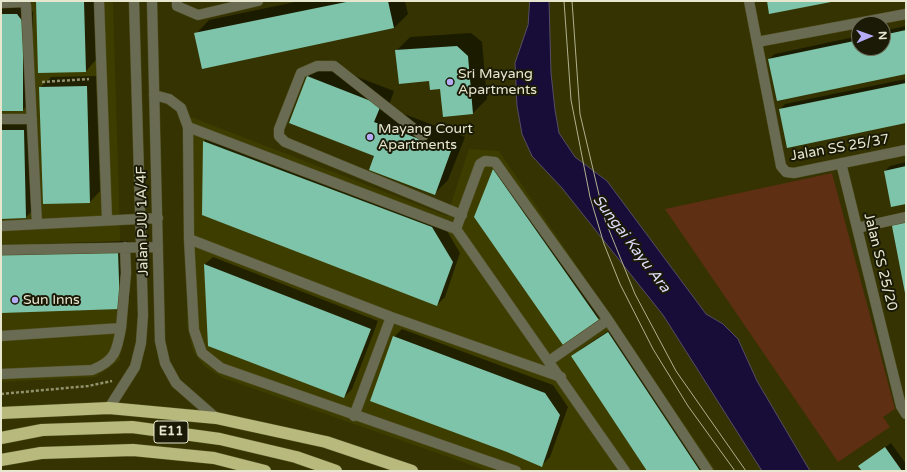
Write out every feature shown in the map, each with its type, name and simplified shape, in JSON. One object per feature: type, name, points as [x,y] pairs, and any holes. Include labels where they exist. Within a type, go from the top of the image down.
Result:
[{"type":"highway","points":[[1,413],[109,408],[216,418],[326,442],[412,471]]},
{"type":"highway","name":"E11","points":[[1,438],[42,430],[132,427],[220,439],[296,457],[336,471]]},
{"type":"highway","name":"E11","points":[[1,460],[40,453],[133,450],[214,458],[265,471]]},
{"type":"street","points":[[99,1],[107,220]]},
{"type":"street","name":"Jalan PJU 1A/4F","points":[[109,408],[135,367],[141,342],[144,314],[134,1]]},
{"type":"street","name":"Jalan PJU 1A/4F","points":[[152,1],[160,341],[165,363],[176,383],[216,418]]},
{"type":"street","points":[[177,1],[177,6],[198,14],[258,1]]},
{"type":"street","points":[[749,1],[757,42],[906,14]]},
{"type":"street","points":[[1,3],[23,2],[26,5],[37,224]]},
{"type":"street","name":"Jalan SS 25/37","points":[[757,42],[781,166],[786,172],[794,173],[906,150]]},
{"type":"street","points":[[423,136],[334,66],[318,66],[301,73],[279,129],[279,136],[285,142],[462,215]]},
{"type":"street","points":[[154,95],[169,99],[181,108],[188,127],[189,239],[194,330],[202,353],[221,368],[354,416],[516,471]]},
{"type":"street","points":[[1,119],[32,118]]},
{"type":"street","points":[[188,127],[456,229],[561,377],[625,471]]},
{"type":"street","points":[[456,229],[480,164],[488,160],[496,163],[608,320],[708,471]]},
{"type":"street","name":"Jalan SS 25/20","points":[[841,163],[901,406],[906,414]]},
{"type":"street","points":[[857,228],[906,217]]},
{"type":"street","points":[[1,226],[158,218]]},
{"type":"street","points":[[189,239],[391,316],[561,377]]},
{"type":"street","points":[[1,374],[92,370],[103,366],[110,360],[117,349],[121,328],[126,273],[125,247]]},
{"type":"street","points":[[1,250],[158,247]]},
{"type":"street","points":[[354,416],[391,316]]},
{"type":"street","points":[[549,361],[608,320]]},
{"type":"street","points":[[1,336],[121,328]]},
{"type":"path","points":[[30,82],[101,78]]},
{"type":"path","points":[[1,394],[88,386],[127,379]]},
{"type":"shaded area","points":[[1,1],[113,1],[120,233],[120,360],[96,377],[1,382]]},
{"type":"shaded area","points":[[191,117],[447,216],[469,149],[499,151],[716,471],[488,471],[223,378],[204,366],[193,351],[187,324]]},
{"type":"shaded area","points":[[832,173],[895,409],[883,417],[890,427],[838,462],[665,209]]},
{"type":"water","name":"Sungai Kayu Ara","points":[[530,1],[549,1],[551,73],[559,133],[575,157],[607,181],[706,314],[723,324],[738,339],[757,381],[810,471],[762,471],[663,315],[562,188],[532,156],[522,134],[517,106],[515,63],[528,25]]},
{"type":"building","points":[[36,1],[84,1],[86,72],[38,73]]},
{"type":"building","points":[[351,1],[388,1],[394,28],[202,69],[194,33]]},
{"type":"building","points":[[767,1],[831,1],[831,2],[769,14]]},
{"type":"building","points":[[1,14],[17,14],[23,22],[23,111],[1,111]]},
{"type":"building","points":[[906,30],[906,74],[777,101],[768,59],[851,42],[851,56],[891,56],[891,33]]},
{"type":"building","name":"Sri Mayang Apartments","points":[[457,46],[468,56],[473,114],[443,117],[440,89],[430,90],[429,81],[399,84],[395,50]]},
{"type":"building","name":"Mayang Court Apartments","points":[[307,76],[381,105],[374,122],[451,151],[435,195],[369,170],[374,156],[289,123]]},
{"type":"building","points":[[906,83],[906,123],[787,148],[779,109]]},
{"type":"building","points":[[87,86],[90,203],[43,204],[39,87]]},
{"type":"building","points":[[1,130],[24,130],[26,218],[1,219]]},
{"type":"building","points":[[203,141],[432,227],[453,262],[437,306],[202,215]]},
{"type":"building","points":[[906,166],[906,204],[891,207],[884,171]]},
{"type":"building","points":[[493,169],[599,320],[563,345],[474,217]]},
{"type":"building","points":[[906,218],[906,293],[905,293],[891,221]]},
{"type":"building","points":[[118,251],[120,309],[1,313],[1,255]]},
{"type":"building","points":[[204,264],[371,329],[344,398],[208,346]]},
{"type":"building","points":[[608,332],[700,471],[647,471],[571,356]]},
{"type":"building","points":[[393,336],[545,393],[560,415],[542,467],[507,452],[370,401]]},
{"type":"building","points":[[885,447],[902,471],[862,471],[858,466]]},
{"type":"tram line","points":[[564,1],[571,100],[590,197],[604,244],[620,284],[653,349],[688,406],[735,471]]},
{"type":"tram line","points":[[572,1],[580,114],[605,220],[635,294],[676,371],[746,471]]},
{"type":"place","name":"Sri Mayang Apartments","points":[[450,82]]},
{"type":"place","name":"Mayang Court Apartments","points":[[370,137]]},
{"type":"place","name":"Sun Inns","points":[[15,300]]}]
